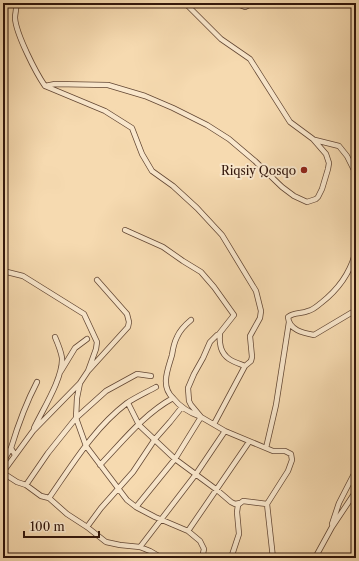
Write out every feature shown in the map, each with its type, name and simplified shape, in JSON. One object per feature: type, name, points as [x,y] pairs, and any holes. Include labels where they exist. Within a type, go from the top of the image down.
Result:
[{"type":"street","points":[[16,3],[15,20],[18,33],[37,75],[45,86],[105,111],[132,128],[142,154],[152,172],[173,186],[197,208],[222,235],[256,291],[261,311],[260,318],[250,336],[252,357],[214,424]]},
{"type":"street","points":[[45,86],[55,84],[108,85],[145,96],[207,125],[229,139],[288,192],[300,200],[307,202],[318,197],[324,184],[329,163],[326,154],[314,139],[290,122],[250,59],[220,38],[185,3]]},
{"type":"street","points":[[235,3],[245,7],[249,5],[249,3]]},
{"type":"street","points":[[314,139],[339,146],[344,151],[356,174]]},
{"type":"street","points":[[125,230],[163,247],[201,272],[234,315],[220,334],[214,337],[210,342],[188,388],[188,394],[191,405],[206,421],[249,442],[273,451],[288,452],[291,454],[292,457],[288,471],[267,504],[273,558]]},
{"type":"street","points":[[266,448],[276,406],[289,322],[288,316],[291,314],[308,312],[331,295],[349,271],[356,250]]},
{"type":"street","points":[[3,271],[23,276],[84,314],[97,342],[88,371]]},
{"type":"street","points":[[33,431],[80,383],[88,371],[128,327],[129,322],[127,314],[97,280]]},
{"type":"street","points":[[289,322],[292,327],[314,335],[356,310]]},
{"type":"street","points":[[191,320],[182,329],[174,343],[165,384],[169,393],[182,407],[195,415],[202,417]]},
{"type":"street","points":[[220,334],[221,345],[226,358],[232,362],[246,366]]},
{"type":"street","points":[[55,337],[60,348],[62,359],[60,373]]},
{"type":"street","points":[[87,339],[75,348],[60,373],[52,394],[33,431],[3,473],[17,482],[26,485],[41,496],[49,498],[67,514],[106,542],[140,547],[162,558]]},
{"type":"street","points":[[26,485],[48,453],[76,418],[106,391],[137,374],[151,376]]},
{"type":"street","points":[[3,462],[11,448],[27,402],[37,382]]},
{"type":"street","points":[[80,383],[77,398],[76,418],[86,446],[127,500],[136,507],[188,532],[202,544],[204,549],[202,558]]},
{"type":"street","points":[[49,498],[86,446],[104,424],[128,403],[156,387]]},
{"type":"street","points":[[100,465],[149,414],[173,398]]},
{"type":"street","points":[[128,403],[139,425],[175,459],[231,502],[235,504],[242,501],[267,504]]},
{"type":"street","points":[[87,527],[101,508],[133,472],[155,439],[182,407]]},
{"type":"street","points":[[136,507],[175,459],[202,417]]},
{"type":"street","points":[[140,547],[196,474],[225,431]]},
{"type":"street","points":[[188,532],[249,442]]},
{"type":"street","points":[[11,448],[15,456]]},
{"type":"street","points":[[332,527],[339,503],[356,470]]},
{"type":"street","points":[[316,558],[332,527],[356,491]]},
{"type":"street","points":[[231,558],[238,539],[239,524],[237,509],[240,503]]},
{"type":"place","name":"Riqsiy Qosqo","points":[[304,170]]}]
